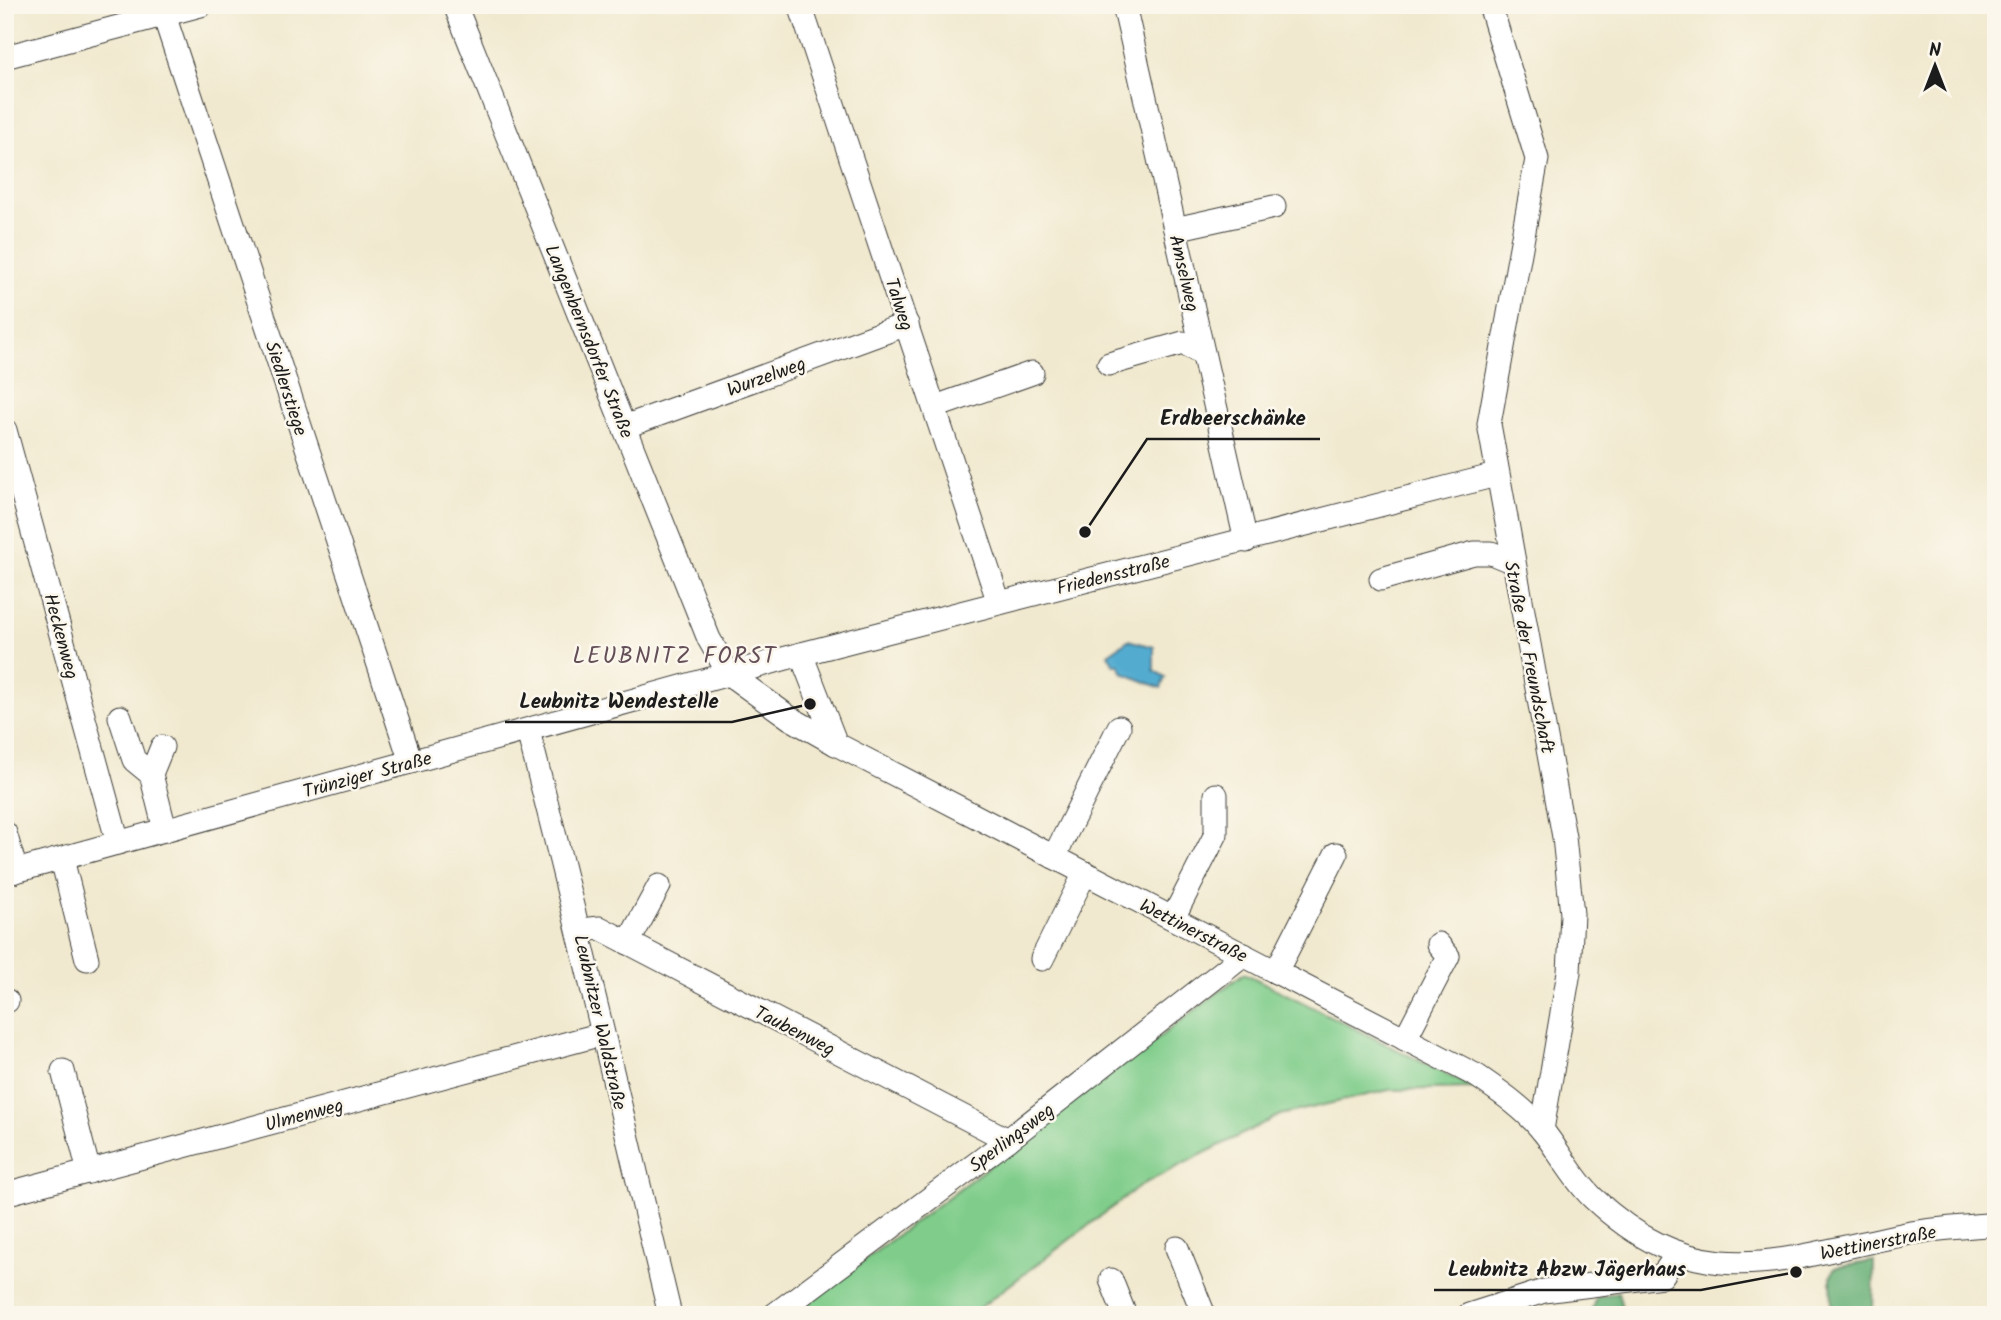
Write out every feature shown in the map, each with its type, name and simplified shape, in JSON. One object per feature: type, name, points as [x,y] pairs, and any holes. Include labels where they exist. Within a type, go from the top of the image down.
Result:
[{"type":"street","points":[[5,57],[111,16],[164,15],[201,5]]},
{"type":"street","name":"Langenbernsdorfer Straße","points":[[455,5],[709,639],[729,674]]},
{"type":"street","name":"Talweg","points":[[800,5],[999,603]]},
{"type":"street","name":"Amselweg","points":[[1124,5],[1246,541]]},
{"type":"street","name":"Straße der Freundschaft","points":[[1490,5],[1537,159],[1489,424],[1496,475],[1564,837],[1572,914],[1569,972],[1542,1130]]},
{"type":"street","name":"Siedlerstiege","points":[[164,15],[411,762]]},
{"type":"street","points":[[1175,229],[1274,207]]},
{"type":"street","name":"Wurzelweg","points":[[624,427],[907,324]]},
{"type":"street","points":[[1109,364],[1183,344],[1203,354]]},
{"type":"street","points":[[935,407],[1032,373]]},
{"type":"street","name":"Heckenweg","points":[[5,429],[118,843]]},
{"type":"street","name":"Friedensstraße","points":[[729,674],[1496,475]]},
{"type":"street","points":[[1381,579],[1474,552],[1491,553],[1513,562]]},
{"type":"street","points":[[801,654],[836,744]]},
{"type":"street","name":"Trünziger Straße","points":[[11,873],[729,674]]},
{"type":"street","name":"Wettinerstraße","points":[[729,674],[790,718],[836,744],[1477,1076],[1512,1101],[1542,1130]]},
{"type":"street","points":[[120,717],[134,760],[151,774]]},
{"type":"street","points":[[1054,857],[1118,727]]},
{"type":"street","name":"Leubnitzer Waldstraße","points":[[528,731],[581,930],[602,1034],[670,1315]]},
{"type":"street","points":[[162,747],[151,774],[165,830]]},
{"type":"street","points":[[1173,918],[1216,834],[1216,795]]},
{"type":"street","points":[[5,833],[11,873]]},
{"type":"street","points":[[1276,972],[1336,854]]},
{"type":"street","points":[[62,859],[87,959]]},
{"type":"street","points":[[1042,959],[1086,873]]},
{"type":"street","points":[[628,943],[659,886]]},
{"type":"street","name":"Taubenweg","points":[[581,930],[600,928],[1008,1140]]},
{"type":"street","points":[[1405,1039],[1448,956],[1438,944]]},
{"type":"street","name":"Sperlingsweg","points":[[774,1315],[1008,1140],[1244,955]]},
{"type":"street","name":"Ulmenweg","points":[[5,1194],[602,1034]]},
{"type":"street","points":[[63,1071],[89,1172]]},
{"type":"street","points":[[1469,1315],[1544,1291],[1661,1276],[1678,1253],[1640,1236],[1592,1197],[1559,1157],[1542,1130]]},
{"type":"street","name":"Wettinerstraße","points":[[1678,1253],[1718,1262],[1762,1264],[1914,1232],[1996,1224]]},
{"type":"street","points":[[1177,1248],[1204,1315]]},
{"type":"street","points":[[1111,1280],[1125,1315]]},
{"type":"green space","points":[[1244,973],[1474,1088],[1389,1090],[1280,1115],[1143,1184],[970,1315],[792,1315]]},
{"type":"green space","points":[[1874,1261],[1873,1315],[1735,1315],[1832,1309],[1831,1276],[1834,1268]]},
{"type":"green space","points":[[1618,1292],[1624,1315],[1590,1315],[1596,1297]]},
{"type":"water","points":[[1128,640],[1154,647],[1154,670],[1165,677],[1161,688],[1123,673],[1119,665],[1114,665],[1108,654]]},
{"type":"place","name":"Erdbeerschänke","points":[[1085,532]]},
{"type":"place","name":"Leubnitz Wendestelle","points":[[810,704]]},
{"type":"place","name":"Leubnitz Abzw Jägerhaus","points":[[1796,1272]]},
{"type":"district","name":"LEUBNITZ FORST","points":[[675,655]]}]
